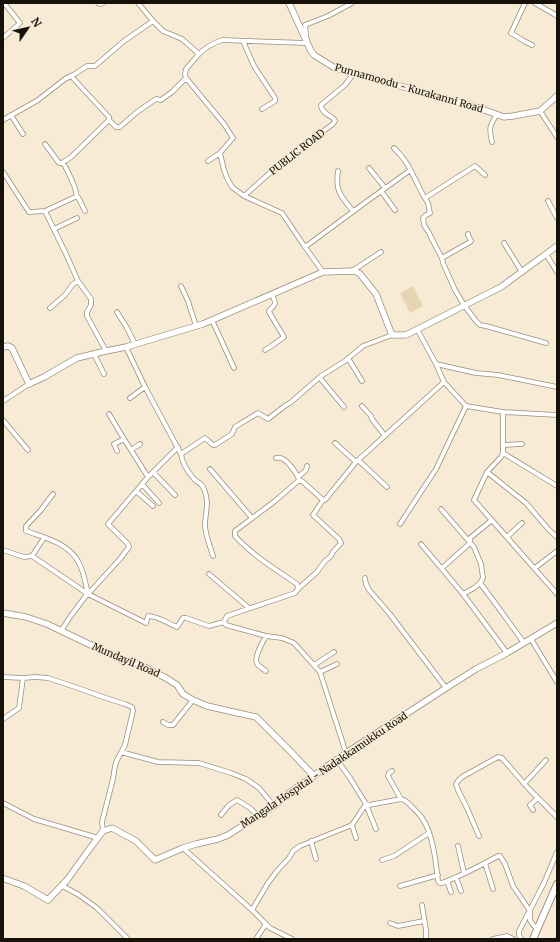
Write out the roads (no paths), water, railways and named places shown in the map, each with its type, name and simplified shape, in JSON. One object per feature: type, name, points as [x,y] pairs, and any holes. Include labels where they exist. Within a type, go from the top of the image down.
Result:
[{"type":"main road","name":"Punnamoodu - Kurakanni Road","points":[[289,3],[313,53],[335,68],[504,116],[513,116],[540,111]]},
{"type":"main road","points":[[540,111],[557,96]]},
{"type":"main road","points":[[3,347],[8,346],[12,348],[29,384],[77,358],[126,347],[196,326],[324,272],[352,271],[360,274],[376,294],[392,335],[406,334],[501,287],[557,246]]},
{"type":"main road","name":"Mundayil Road","points":[[3,612],[26,617],[47,624],[122,660],[134,662],[166,678],[177,685],[183,694],[207,706],[256,717],[314,776]]},
{"type":"main road","name":"Mangala Hospital - Nadakkamukku Road","points":[[103,831],[112,828],[136,841],[155,860],[183,848],[223,837],[274,806],[289,793],[346,753],[446,688],[476,669],[507,653],[557,623]]},
{"type":"main road","points":[[3,879],[24,886],[48,900],[67,880],[103,831]]},
{"type":"main road","points":[[533,939],[557,884]]},
{"type":"street","points":[[3,38],[20,24],[4,3]]},
{"type":"street","points":[[98,3],[103,3]]},
{"type":"street","points":[[138,3],[163,31],[182,39],[199,54]]},
{"type":"street","points":[[208,161],[220,153],[233,138],[224,124],[184,74],[186,69],[199,54],[211,45],[222,40],[307,43],[305,25],[328,16],[345,5],[352,3]]},
{"type":"street","points":[[526,3],[511,33],[532,45]]},
{"type":"street","points":[[535,3],[557,16]]},
{"type":"street","points":[[3,120],[38,100],[65,79],[87,66],[95,66],[124,41],[153,21]]},
{"type":"street","points":[[243,41],[254,66],[275,98],[275,101],[262,110]]},
{"type":"street","name":"PUBLIC ROAD","points":[[244,196],[289,156],[333,124],[335,121],[334,119],[322,110],[321,105],[354,73]]},
{"type":"street","points":[[71,76],[109,117],[109,120],[116,127],[119,127],[156,99],[161,100],[172,92],[186,78]]},
{"type":"street","points":[[540,111],[557,137]]},
{"type":"street","points":[[492,142],[490,126],[497,114]]},
{"type":"street","points":[[11,116],[23,134]]},
{"type":"street","points":[[45,144],[59,163],[64,162],[109,120]]},
{"type":"street","points":[[394,148],[409,166],[428,203],[430,213],[423,218],[424,225],[442,258],[455,290],[480,326],[486,326],[546,344]]},
{"type":"street","points":[[220,153],[224,170],[234,188],[244,196],[282,213],[324,272]]},
{"type":"street","points":[[64,162],[74,183],[77,196],[85,210]]},
{"type":"street","points":[[425,198],[475,166],[485,175]]},
{"type":"street","points":[[369,168],[395,210]]},
{"type":"street","points":[[338,171],[337,186],[339,192],[353,211]]},
{"type":"street","points":[[305,247],[353,211],[411,171]]},
{"type":"street","points":[[3,172],[29,212],[45,211],[77,196]]},
{"type":"street","points":[[548,202],[557,218]]},
{"type":"street","points":[[45,211],[78,281],[91,299],[91,305],[87,312],[87,316],[106,351]]},
{"type":"street","points":[[54,229],[77,218]]},
{"type":"street","points":[[442,258],[470,242],[468,234]]},
{"type":"street","points":[[504,243],[522,272]]},
{"type":"street","points":[[352,271],[381,252]]},
{"type":"street","points":[[546,254],[557,272]]},
{"type":"street","points":[[50,308],[65,295],[73,284],[78,281]]},
{"type":"street","points":[[181,286],[188,301],[196,326]]},
{"type":"street","points":[[265,350],[284,337],[269,312],[275,304],[272,294]]},
{"type":"street","points":[[117,312],[135,344]]},
{"type":"street","points":[[212,320],[234,368]]},
{"type":"street","points":[[417,329],[444,382],[466,406],[503,412],[557,415]]},
{"type":"street","points":[[181,454],[205,438],[212,445],[215,445],[232,434],[235,427],[258,413],[268,419],[363,346],[392,335]]},
{"type":"street","points":[[126,347],[145,387],[178,447],[182,460],[194,479],[201,483],[204,488],[208,499],[205,525],[207,538],[213,556]]},
{"type":"street","points":[[94,354],[104,374]]},
{"type":"street","points":[[348,358],[362,381]]},
{"type":"street","points":[[436,364],[476,373],[498,375],[557,387]]},
{"type":"street","points":[[320,378],[344,407]]},
{"type":"street","points":[[224,622],[227,616],[295,593],[317,572],[341,543],[339,539],[313,515],[357,461],[444,382]]},
{"type":"street","points":[[3,401],[29,384]]},
{"type":"street","points":[[130,398],[145,387]]},
{"type":"street","points":[[362,406],[385,436]]},
{"type":"street","points":[[400,524],[436,468],[466,406]]},
{"type":"street","points":[[503,412],[503,453],[487,472],[474,500],[557,594]]},
{"type":"street","points":[[109,414],[148,477]]},
{"type":"street","points":[[3,420],[28,450]]},
{"type":"street","points":[[117,451],[114,444],[124,440]]},
{"type":"street","points":[[335,443],[387,487]]},
{"type":"street","points":[[130,450],[140,444]]},
{"type":"street","points":[[503,445],[522,444]]},
{"type":"street","points":[[61,631],[88,594],[129,547],[128,544],[108,524],[148,477],[178,447]]},
{"type":"street","points":[[503,453],[557,486]]},
{"type":"street","points":[[276,458],[283,459],[299,479],[324,500]]},
{"type":"street","points":[[298,589],[297,584],[254,554],[235,536],[234,533],[298,481],[306,470],[306,466]]},
{"type":"street","points":[[210,469],[252,518]]},
{"type":"street","points":[[153,472],[175,495]]},
{"type":"street","points":[[487,472],[526,503],[557,537]]},
{"type":"street","points":[[142,484],[159,503]]},
{"type":"street","points":[[136,491],[153,506]]},
{"type":"street","points":[[53,494],[26,526],[26,531],[61,545],[73,554],[79,563],[88,594]]},
{"type":"street","points":[[441,508],[474,547],[481,564],[483,578],[474,588],[463,594]]},
{"type":"street","points":[[442,568],[470,543],[470,538],[492,520]]},
{"type":"street","points":[[507,537],[522,523]]},
{"type":"street","points":[[32,556],[44,538]]},
{"type":"street","points":[[421,544],[463,594],[507,653]]},
{"type":"street","points":[[3,550],[24,557],[32,556],[88,594],[146,623],[148,616],[159,618],[177,627],[183,618],[209,626],[224,622],[226,624],[266,636],[282,638],[294,643],[320,672],[346,753]]},
{"type":"street","points":[[535,568],[557,551]]},
{"type":"street","points":[[209,574],[249,608]]},
{"type":"street","points":[[365,578],[369,590],[394,619],[446,688]]},
{"type":"street","points":[[480,583],[524,643]]},
{"type":"street","points":[[266,636],[256,655],[255,661],[257,665],[266,671]]},
{"type":"street","points":[[531,638],[557,682]]},
{"type":"street","points":[[314,665],[334,652]]},
{"type":"street","points":[[320,672],[337,664]]},
{"type":"street","points":[[3,677],[48,678],[132,707],[133,711],[126,740],[115,766],[102,822],[103,831]]},
{"type":"street","points":[[3,719],[18,708],[23,678]]},
{"type":"street","points":[[163,722],[168,725],[172,725],[193,700]]},
{"type":"street","points":[[121,752],[158,762],[199,764],[231,773],[246,779],[259,788],[274,806]]},
{"type":"street","points":[[479,836],[456,784],[464,776],[499,757],[502,758],[524,784],[557,817]]},
{"type":"street","points":[[337,760],[366,804],[376,829]]},
{"type":"street","points":[[524,784],[546,760]]},
{"type":"street","points":[[392,771],[388,776],[401,799]]},
{"type":"street","points":[[533,810],[530,805],[538,798]]},
{"type":"street","points":[[252,910],[268,883],[293,851],[311,841],[352,826],[366,804],[401,799],[406,801],[423,819],[429,833],[436,863],[438,881],[440,883],[464,874],[500,856],[505,864],[513,886],[530,911],[530,920],[537,928]]},
{"type":"street","points":[[221,815],[227,806],[237,800],[250,808],[258,816]]},
{"type":"street","points":[[3,803],[34,819],[98,838]]},
{"type":"street","points":[[352,826],[356,838]]},
{"type":"street","points":[[382,860],[394,856],[429,833]]},
{"type":"street","points":[[311,841],[316,859]]},
{"type":"street","points":[[458,846],[464,874]]},
{"type":"street","points":[[183,848],[270,928],[292,939]]},
{"type":"street","points":[[521,939],[519,932],[544,883],[557,852]]},
{"type":"street","points":[[485,863],[493,889]]},
{"type":"street","points":[[400,886],[438,876]]},
{"type":"street","points":[[456,877],[461,891]]},
{"type":"street","points":[[447,881],[451,892]]},
{"type":"street","points":[[61,885],[79,895],[97,908],[128,939]]},
{"type":"street","points":[[422,905],[426,939]]},
{"type":"street","points":[[390,923],[398,926],[424,921]]},
{"type":"street","points":[[256,939],[266,924]]},
{"type":"street","points":[[493,939],[508,936],[513,939]]}]
